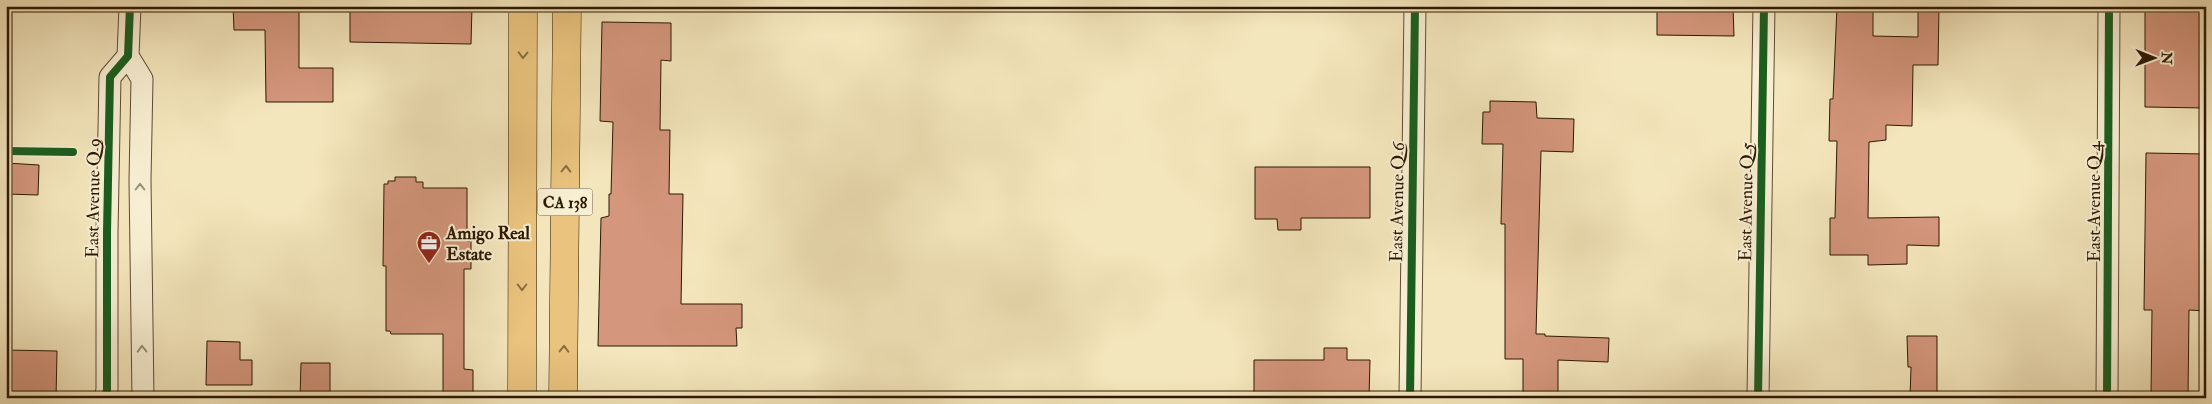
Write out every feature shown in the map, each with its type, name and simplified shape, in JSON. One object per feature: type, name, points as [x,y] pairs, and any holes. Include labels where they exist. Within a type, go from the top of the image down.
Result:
[{"type":"highway","name":"CA 138","points":[[522,398],[523,6]]},
{"type":"highway","name":"CA 138","points":[[563,398],[567,6]]},
{"type":"street","points":[[130,6],[128,56],[142,79],[140,180],[143,398]]},
{"type":"street","name":"East Avenue Q 6","points":[[1410,398],[1415,6]]},
{"type":"street","name":"East Avenue Q 5","points":[[1758,398],[1764,6]]},
{"type":"street","name":"East Avenue Q 4","points":[[2108,398],[2109,6]]},
{"type":"street","name":"East Avenue Q 9","points":[[105,398],[107,390],[106,232],[110,77],[128,56]]},
{"type":"building","points":[[233,6],[299,6],[299,68],[333,68],[333,102],[266,102],[265,30],[234,30]]},
{"type":"building","points":[[350,6],[472,6],[471,44],[350,42]]},
{"type":"building","points":[[1657,6],[1733,6],[1734,36],[1657,35]]},
{"type":"building","points":[[1837,6],[1873,6],[1873,36],[1918,37],[1918,6],[1939,6],[1938,65],[1913,65],[1912,126],[1886,125],[1886,140],[1869,142],[1868,218],[1939,217],[1939,246],[1907,245],[1907,264],[1868,265],[1868,255],[1830,255],[1830,218],[1835,218],[1837,141],[1829,141],[1830,99],[1833,99]]},
{"type":"building","points":[[2145,6],[2206,6],[2206,108],[2145,107]]},
{"type":"building","points":[[602,22],[671,23],[671,61],[661,60],[660,130],[670,130],[669,194],[683,194],[681,304],[742,304],[742,328],[736,328],[737,346],[598,346],[601,218],[609,216],[613,122],[600,121]]},
{"type":"building","points":[[1490,101],[1536,102],[1537,118],[1574,119],[1573,152],[1541,151],[1536,334],[1545,334],[1545,336],[1609,338],[1608,362],[1558,360],[1558,398],[1523,398],[1523,359],[1505,359],[1505,224],[1501,224],[1503,144],[1482,144],[1483,112],[1490,112]]},
{"type":"building","points":[[2146,153],[2206,154],[2206,311],[2189,310],[2188,398],[2151,398],[2152,310],[2144,310]]},
{"type":"building","points":[[6,163],[39,165],[38,195],[6,194]]},
{"type":"building","points":[[1255,167],[1370,167],[1370,218],[1301,218],[1301,230],[1278,230],[1277,219],[1255,219]]},
{"type":"building","points":[[395,177],[416,177],[416,182],[423,182],[423,188],[467,188],[467,241],[471,241],[471,269],[464,269],[464,369],[473,370],[473,398],[443,398],[443,334],[391,334],[390,331],[386,331],[386,266],[383,266],[384,184],[388,184],[388,181],[395,181]]},
{"type":"building","points":[[1907,336],[1937,336],[1937,398],[1910,398],[1911,367],[1908,367]]},
{"type":"building","points":[[207,341],[240,342],[240,360],[252,360],[252,385],[206,385]]},
{"type":"building","points":[[1324,348],[1347,348],[1347,360],[1370,360],[1369,398],[1254,398],[1254,360],[1324,360]]},
{"type":"building","points":[[6,350],[57,351],[56,398],[6,398]]},
{"type":"building","points":[[301,363],[330,363],[330,398],[300,398]]},
{"type":"cycle path","points":[[105,398],[107,390],[107,232],[110,77],[128,56],[130,6]]},
{"type":"cycle path","points":[[1410,398],[1415,6]]},
{"type":"cycle path","points":[[1758,398],[1764,6]]},
{"type":"cycle path","points":[[2107,398],[2109,6]]},
{"type":"cycle path","points":[[6,151],[73,152]]},
{"type":"place","name":"Amigo Real Estate","points":[[429,264]]}]
